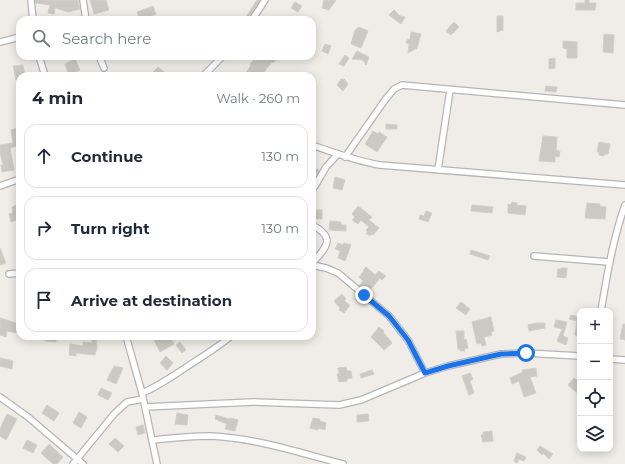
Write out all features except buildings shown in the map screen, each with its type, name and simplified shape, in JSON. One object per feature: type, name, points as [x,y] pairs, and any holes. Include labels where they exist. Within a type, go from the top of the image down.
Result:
[{"type":"street","points":[[31,0],[33,16]]},
{"type":"street","points":[[83,0],[85,16]]},
{"type":"street","points":[[255,16],[265,0]]},
{"type":"street","points":[[0,42],[16,38]]},
{"type":"street","points":[[40,60],[44,72]]},
{"type":"street","points":[[101,60],[104,68]]},
{"type":"street","points":[[207,72],[218,60]]},
{"type":"street","points":[[345,157],[385,100],[394,89],[402,85],[625,106]]},
{"type":"street","points":[[438,170],[450,90]]},
{"type":"street","points":[[316,146],[362,162],[380,165],[625,185]]},
{"type":"street","points":[[316,184],[326,167],[338,154]]},
{"type":"street","points":[[0,186],[16,180]]},
{"type":"street","points":[[601,308],[615,235],[625,204]]},
{"type":"street","points":[[316,227],[324,232],[328,238],[327,245],[316,260]]},
{"type":"street","points":[[534,256],[609,262]]},
{"type":"street","points":[[316,266],[338,273],[389,316],[408,340],[425,373]]},
{"type":"street","points":[[9,274],[16,273]]},
{"type":"street","points":[[127,340],[153,440],[157,464]]},
{"type":"street","points":[[74,462],[118,410],[127,402],[142,396],[226,340]]},
{"type":"street","points":[[145,407],[253,402],[339,405],[361,400],[425,373],[448,366],[501,354],[532,353],[577,356]]},
{"type":"street","points":[[613,359],[625,360]]},
{"type":"street","points":[[0,397],[28,417],[74,462],[83,464]]},
{"type":"street","points":[[153,440],[211,436],[246,440],[343,464]]},
{"type":"route","points":[[364,295],[389,316],[408,340],[425,373],[448,366],[501,354],[526,353]]}]
